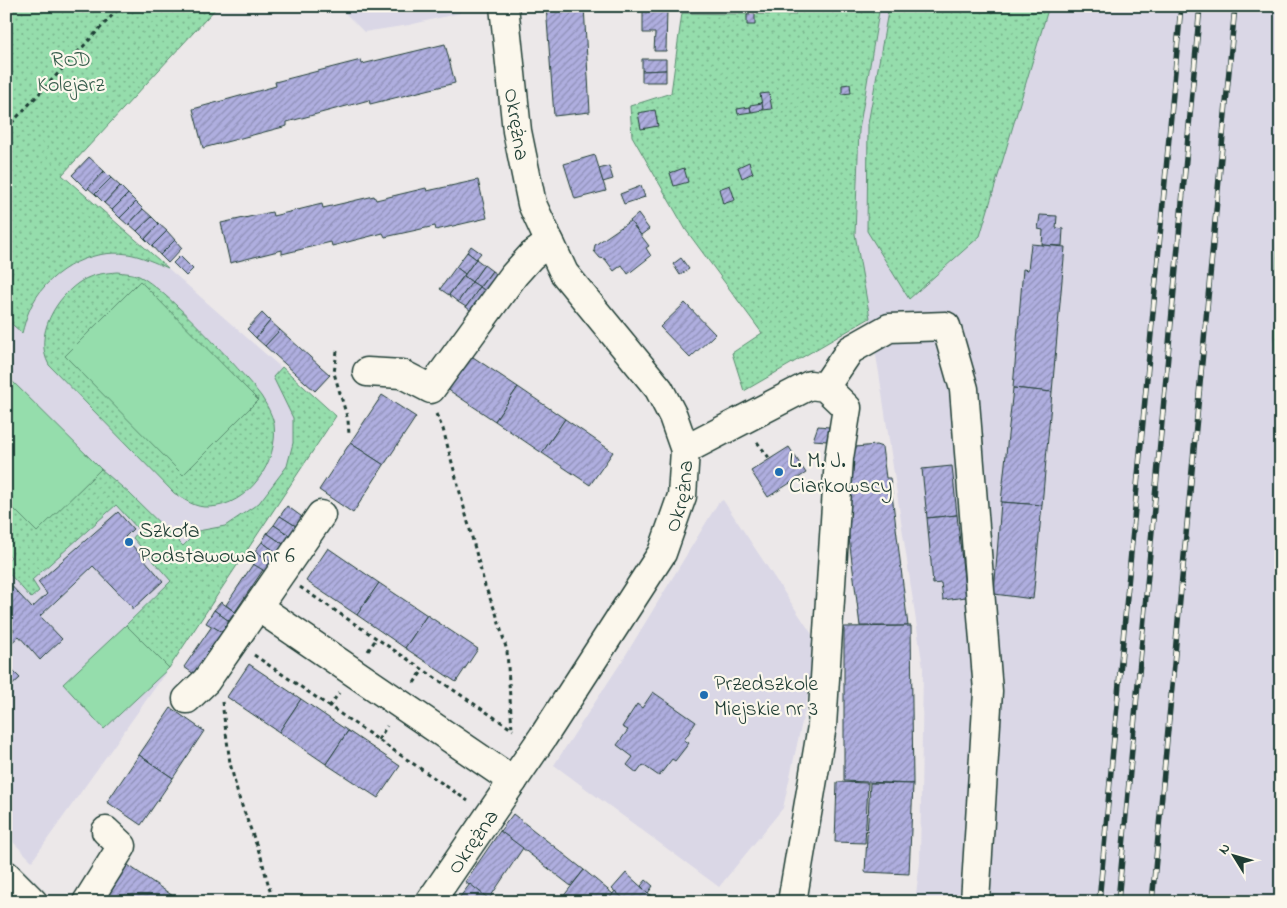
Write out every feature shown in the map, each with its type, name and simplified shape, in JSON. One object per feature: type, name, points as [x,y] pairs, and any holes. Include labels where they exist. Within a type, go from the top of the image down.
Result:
[{"type":"street","name":"Okrężna","points":[[430,902],[513,781],[662,553],[682,496],[685,450],[673,416],[659,389],[564,273],[532,204],[517,131],[504,6]]},
{"type":"street","points":[[367,372],[402,374],[431,389],[514,275],[531,256],[550,242]]},
{"type":"street","points":[[825,387],[850,350],[889,328],[946,326],[964,389],[988,691],[975,902]]},
{"type":"street","points":[[685,450],[810,385],[825,387],[847,408],[839,458],[822,726],[792,902]]},
{"type":"street","points":[[186,699],[206,681],[244,653],[258,607],[321,515]]},
{"type":"street","points":[[258,607],[513,781]]},
{"type":"street","points":[[87,902],[122,846],[106,831]]},
{"type":"street","points":[[6,875],[33,902]]},
{"type":"path","points":[[6,129],[122,6]]},
{"type":"path","points":[[337,351],[334,373],[348,420],[350,435]]},
{"type":"path","points":[[431,389],[429,402],[443,429],[485,586],[496,613],[507,651],[512,730]]},
{"type":"path","points":[[757,442],[770,459]]},
{"type":"path","points":[[281,574],[520,735]]},
{"type":"path","points":[[244,653],[470,803]]},
{"type":"path","points":[[222,699],[230,763],[238,795],[261,857],[273,902]]},
{"type":"shaded area","points":[[338,6],[461,6],[460,13],[409,25],[364,32]]},
{"type":"shaded area","points":[[880,6],[1281,6],[1281,902],[915,902],[920,862],[923,668],[879,373],[855,234],[859,130]]},
{"type":"shaded area","name":"Szkoła Podstawowa nr 6","points":[[62,175],[336,416],[169,668],[32,861],[6,835],[6,235]]},
{"type":"shaded area","name":"Przedszkole Miejskie nr 3","points":[[723,500],[819,645],[783,808],[719,887],[554,765],[622,661],[718,503]]},
{"type":"green space","name":"ROD Kolejarz","points":[[6,6],[218,6],[62,175],[168,268],[128,254],[113,253],[83,259],[57,275],[36,297],[22,333],[6,319]]},
{"type":"green space","points":[[797,6],[880,6],[859,130],[855,234],[870,318],[744,391],[732,353],[762,333],[686,230],[632,136],[630,106],[671,93],[682,13],[795,15]]},
{"type":"green space","points":[[889,6],[1049,6],[980,236],[909,299],[867,231],[868,124]]},
{"type":"green space","points":[[1279,6],[1281,6],[1281,442],[1274,336],[1280,144]]},
{"type":"green space","points":[[117,272],[139,276],[151,283],[184,312],[252,384],[267,406],[274,424],[272,452],[258,479],[237,499],[223,505],[204,507],[190,503],[174,493],[49,365],[45,354],[44,342],[50,318],[56,306],[73,287],[83,280],[95,275]]},
{"type":"green space","points":[[140,281],[258,400],[183,475],[65,356]]},
{"type":"green space","points":[[282,367],[336,416],[169,668],[126,625],[171,581],[133,538],[139,530],[116,505],[32,580],[39,591],[31,598],[6,570],[6,562],[11,557],[6,552],[6,501],[37,531],[101,469],[129,493],[183,546],[198,531],[225,526],[259,503],[287,466],[293,443],[293,418],[273,377]]},
{"type":"green space","points":[[6,375],[101,469],[37,532],[6,501]]},
{"type":"green space","points":[[126,625],[169,668],[104,729],[63,684]]},
{"type":"building","points":[[546,6],[584,6],[590,112],[554,116]]},
{"type":"building","points":[[643,8],[667,9],[666,51],[654,51],[655,33],[643,33]]},
{"type":"building","points":[[755,14],[755,25],[747,25],[747,15]]},
{"type":"building","points":[[445,44],[455,83],[370,104],[369,100],[287,122],[287,126],[203,148],[193,109],[276,86],[275,82],[361,60],[362,64]]},
{"type":"building","points":[[642,59],[666,59],[666,70],[642,71]]},
{"type":"building","points":[[666,70],[666,82],[642,82],[642,71]]},
{"type":"building","points":[[850,84],[851,93],[842,94],[842,85]]},
{"type":"building","points":[[769,93],[772,109],[763,110],[760,94]]},
{"type":"building","points":[[762,103],[763,110],[751,112],[750,105]]},
{"type":"building","points":[[750,107],[751,112],[738,114],[737,109]]},
{"type":"building","points":[[655,110],[658,126],[641,129],[638,113]]},
{"type":"building","points":[[595,155],[606,191],[575,199],[564,164]]},
{"type":"building","points":[[89,157],[104,171],[87,190],[72,175]]},
{"type":"building","points":[[749,162],[753,173],[742,178],[738,167]]},
{"type":"building","points":[[609,166],[613,179],[603,182],[599,169]]},
{"type":"building","points":[[684,168],[688,182],[674,186],[670,173]]},
{"type":"building","points":[[104,171],[111,178],[95,194],[88,188]]},
{"type":"building","points":[[111,178],[120,186],[104,203],[95,194]]},
{"type":"building","points":[[478,180],[487,218],[436,230],[435,226],[385,237],[383,233],[332,246],[331,242],[282,254],[282,250],[230,263],[221,223],[272,212],[273,216],[322,204],[323,208],[374,196],[376,200],[426,188],[427,191]]},
{"type":"building","points":[[730,185],[735,200],[723,204],[719,189]]},
{"type":"building","points":[[120,186],[128,194],[112,210],[104,203]]},
{"type":"building","points":[[641,186],[645,197],[624,204],[620,194]]},
{"type":"building","points":[[128,194],[136,202],[120,218],[112,210]]},
{"type":"building","points":[[136,202],[143,209],[128,225],[120,218]]},
{"type":"building","points":[[143,209],[152,217],[137,231],[129,224]]},
{"type":"building","points":[[638,214],[649,229],[641,235],[630,221]]},
{"type":"building","points":[[1040,215],[1057,216],[1056,228],[1063,229],[1062,246],[1042,245],[1043,230],[1038,229]]},
{"type":"building","points":[[152,217],[159,224],[145,239],[137,231]]},
{"type":"building","points":[[630,221],[649,246],[646,248],[651,256],[628,274],[622,265],[614,271],[605,259],[600,258],[594,251],[595,245]]},
{"type":"building","points":[[159,224],[167,231],[152,246],[145,239]]},
{"type":"building","points":[[167,231],[175,240],[160,255],[152,246]]},
{"type":"building","points":[[175,240],[182,248],[168,263],[160,255]]},
{"type":"building","points":[[1031,244],[1065,247],[1052,392],[1013,388],[1023,269],[1028,270]]},
{"type":"building","points":[[471,246],[481,253],[476,259],[467,252]]},
{"type":"building","points":[[467,252],[476,259],[465,274],[456,267]]},
{"type":"building","points":[[180,256],[193,269],[186,276],[173,263]]},
{"type":"building","points":[[681,258],[689,269],[680,275],[673,264]]},
{"type":"building","points":[[476,259],[484,265],[472,282],[464,276]]},
{"type":"building","points":[[484,265],[492,271],[480,287],[472,282]]},
{"type":"building","points":[[456,267],[465,274],[449,295],[440,289]]},
{"type":"building","points":[[492,271],[501,277],[489,294],[480,287]]},
{"type":"building","points":[[464,276],[472,282],[458,302],[449,295]]},
{"type":"building","points":[[472,282],[480,287],[466,307],[458,302]]},
{"type":"building","points":[[480,287],[489,294],[475,314],[466,307]]},
{"type":"building","points":[[685,303],[715,334],[690,358],[660,327]]},
{"type":"building","points":[[262,313],[270,321],[256,338],[247,329]]},
{"type":"building","points":[[270,321],[280,330],[265,346],[256,338]]},
{"type":"building","points":[[280,330],[330,375],[315,391],[265,346]]},
{"type":"building","points":[[470,355],[518,387],[495,421],[447,389]]},
{"type":"building","points":[[518,387],[565,419],[542,453],[495,421]]},
{"type":"building","points":[[1013,388],[1052,392],[1042,505],[1001,502]]},
{"type":"building","points":[[382,395],[416,417],[384,465],[350,443]]},
{"type":"building","points":[[565,419],[613,452],[590,485],[542,453]]},
{"type":"building","points":[[818,426],[829,427],[827,441],[813,440]]},
{"type":"building","points":[[350,443],[384,465],[353,513],[319,490]]},
{"type":"building","points":[[876,445],[882,447],[886,478],[890,478],[908,626],[860,626],[841,474],[845,448]]},
{"type":"building","name":"L. M. J. Ciarkowscy","points":[[789,447],[806,473],[768,497],[751,471]]},
{"type":"building","points":[[952,466],[957,515],[927,518],[922,469]]},
{"type":"building","points":[[1001,502],[1042,505],[1033,599],[994,594]]},
{"type":"building","points":[[287,506],[305,519],[299,528],[280,516]]},
{"type":"building","points":[[118,512],[133,529],[125,537],[163,581],[132,610],[132,607],[93,566],[40,616],[62,639],[40,660],[19,636],[6,648],[6,637],[14,630],[6,623],[6,580],[32,608],[47,594],[38,582]]},
{"type":"building","points":[[957,515],[966,597],[943,600],[941,583],[933,584],[927,518]]},
{"type":"building","points":[[280,516],[299,528],[292,537],[274,525]]},
{"type":"building","points":[[274,525],[292,537],[286,546],[267,533]]},
{"type":"building","points":[[267,533],[286,546],[280,555],[262,542]]},
{"type":"building","points":[[262,542],[280,555],[274,564],[255,551]]},
{"type":"building","points":[[328,548],[379,583],[357,615],[306,581]]},
{"type":"building","points":[[255,551],[274,564],[267,573],[248,561]]},
{"type":"building","points":[[253,564],[263,570],[235,612],[226,605]]},
{"type":"building","points":[[379,583],[427,615],[405,648],[357,615]]},
{"type":"building","points":[[221,602],[235,612],[229,621],[214,610]]},
{"type":"building","points":[[214,610],[229,621],[222,632],[206,623]]},
{"type":"building","points":[[427,615],[478,649],[456,682],[405,648]]},
{"type":"building","points":[[212,626],[222,632],[194,674],[184,667]]},
{"type":"building","points":[[911,626],[913,784],[844,781],[844,627]]},
{"type":"building","points":[[6,664],[20,678],[6,691]]},
{"type":"building","points":[[249,664],[301,699],[279,732],[227,697]]},
{"type":"building","points":[[653,692],[696,722],[684,740],[689,743],[675,761],[672,759],[659,776],[643,765],[637,773],[627,765],[633,757],[617,745],[628,730],[622,727],[637,704],[642,708]]},
{"type":"building","points":[[301,699],[348,731],[326,764],[279,732]]},
{"type":"building","points":[[171,708],[204,731],[173,778],[139,755]]},
{"type":"building","points":[[348,731],[400,766],[378,798],[326,764]]},
{"type":"building","points":[[139,755],[173,778],[141,825],[107,802]]},
{"type":"building","points":[[837,782],[868,783],[865,843],[835,842]]},
{"type":"building","points":[[870,783],[913,784],[909,874],[865,872]]},
{"type":"building","points":[[513,814],[584,870],[571,886],[500,831]]},
{"type":"building","points":[[500,831],[523,848],[489,899],[465,882]]},
{"type":"building","points":[[125,863],[173,896],[169,902],[108,902],[102,898]]},
{"type":"building","points":[[584,870],[613,894],[607,902],[559,902]]},
{"type":"building","points":[[626,873],[648,893],[662,902],[627,902],[612,889]]},
{"type":"building","points":[[646,880],[653,886],[648,893],[641,886]]},
{"type":"building","points":[[470,884],[489,899],[493,902],[456,902]]},
{"type":"building","points":[[615,891],[627,902],[607,902]]},
{"type":"railway","points":[[1099,902],[1181,6]]},
{"type":"railway","points":[[1118,902],[1200,6]]},
{"type":"railway","points":[[1152,902],[1235,6]]},
{"type":"place","name":"L. M. J. Ciarkowscy","points":[[779,472]]},
{"type":"place","name":"Szkoła Podstawowa nr 6","points":[[129,542]]},
{"type":"place","name":"Przedszkole Miejskie nr 3","points":[[704,695]]}]
